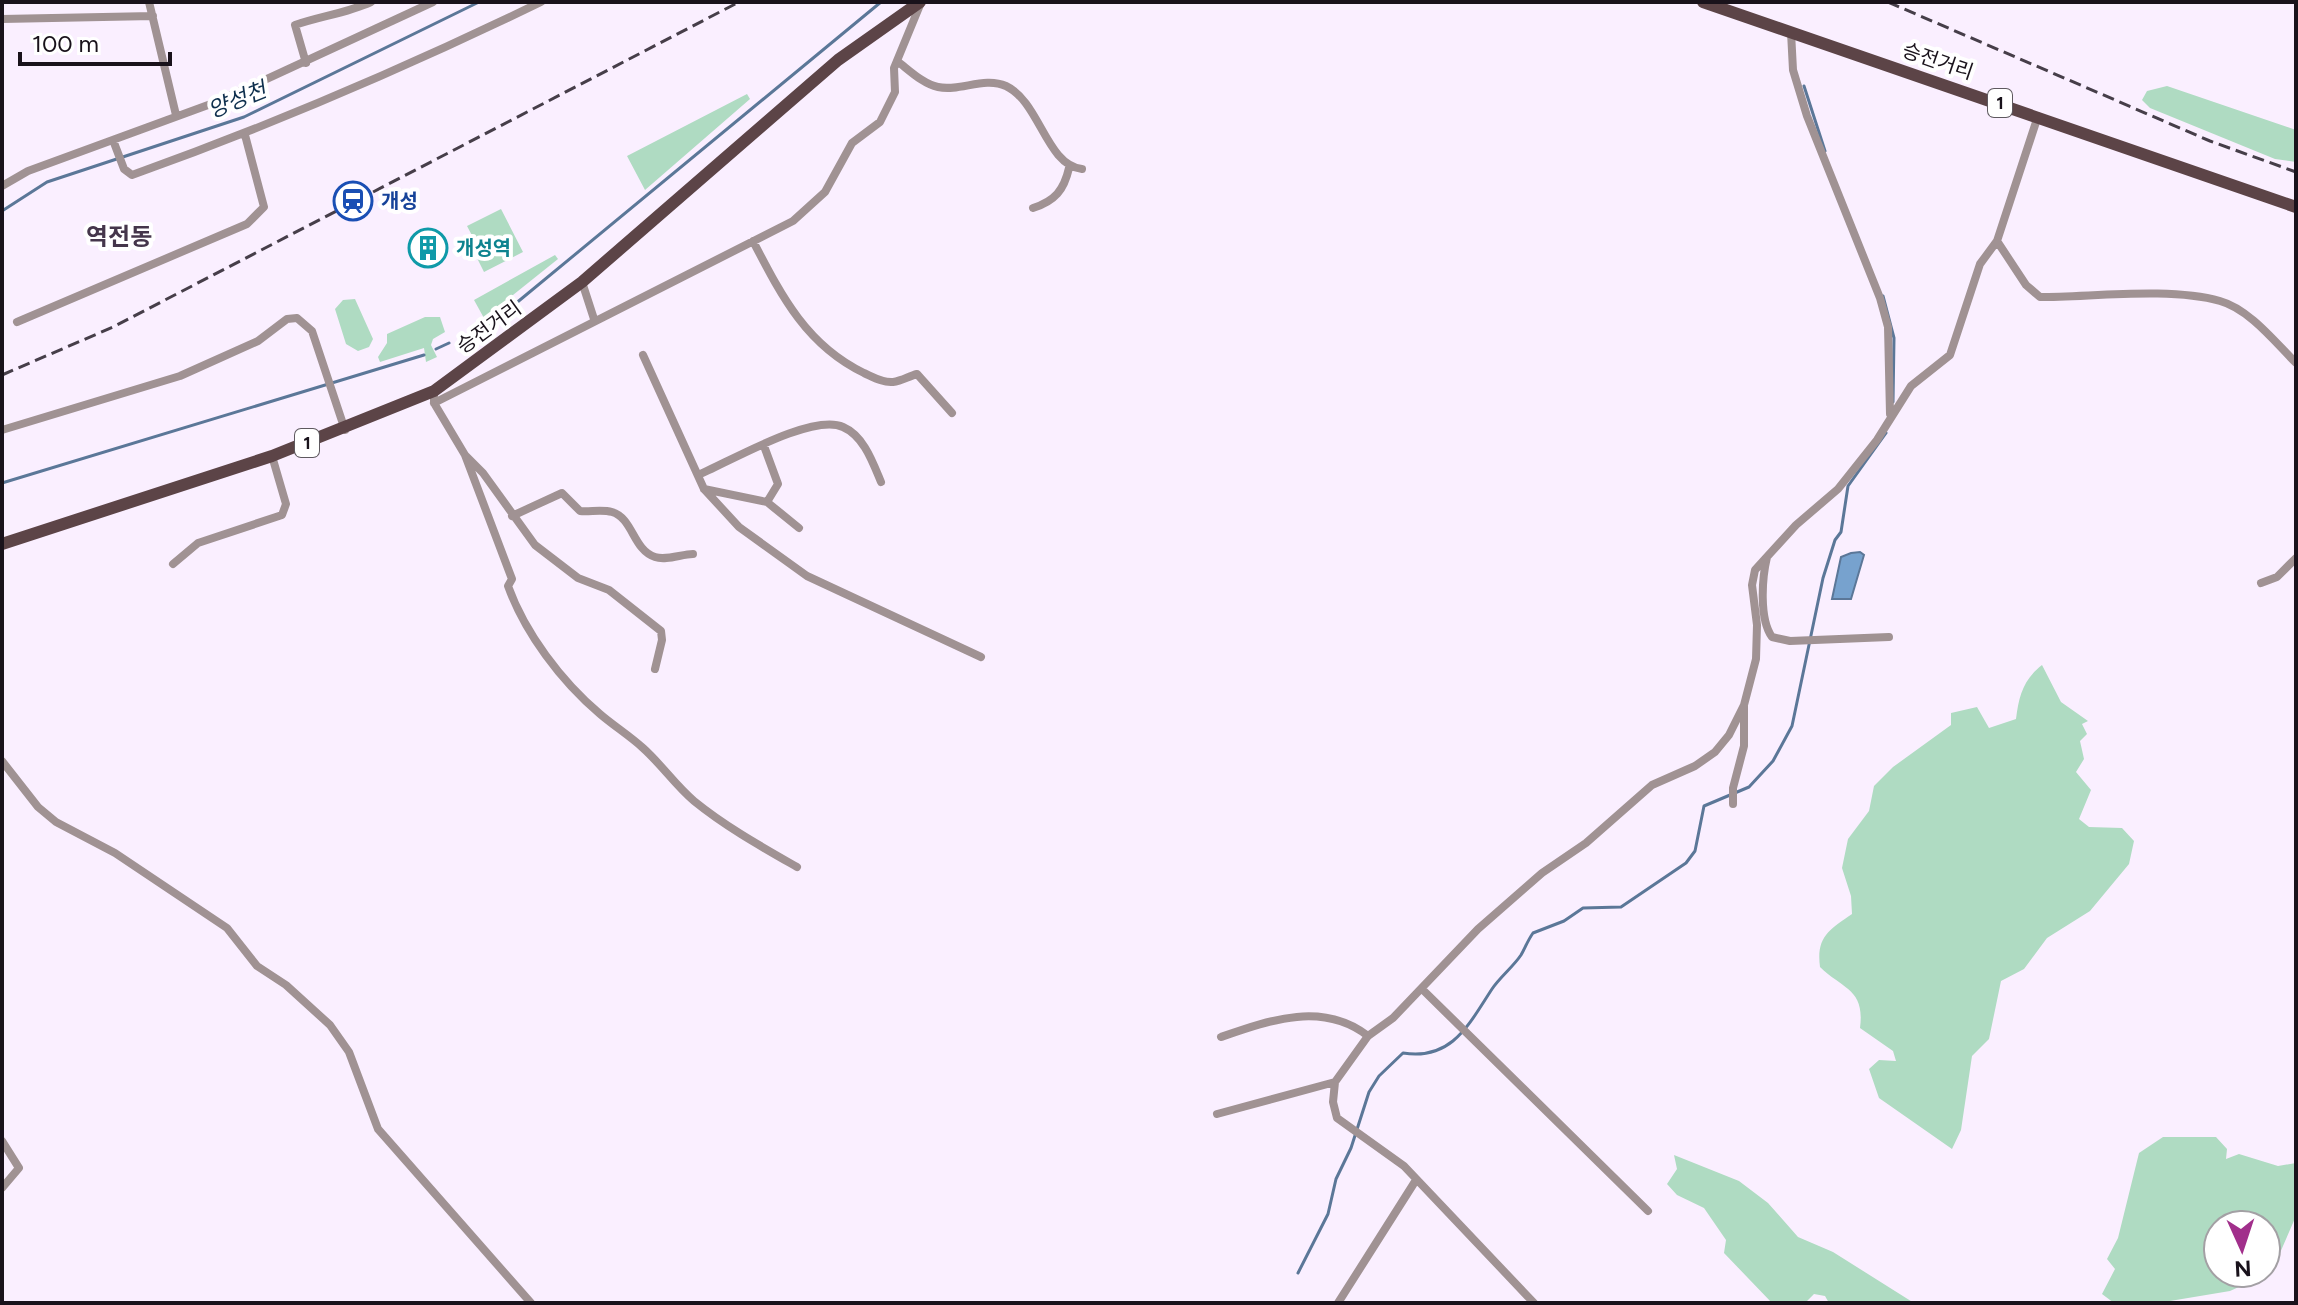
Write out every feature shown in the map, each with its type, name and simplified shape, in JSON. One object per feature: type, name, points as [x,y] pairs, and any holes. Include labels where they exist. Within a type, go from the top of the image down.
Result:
[{"type":"main road","name":"승전거리","points":[[2,544],[272,456],[434,397],[582,282],[838,60],[921,2]]},
{"type":"main road","name":"승전거리","points":[[1703,2],[2296,207]]},
{"type":"street","points":[[149,2],[176,115]]},
{"type":"street","points":[[306,63],[295,25],[330,12],[350,12],[371,2]]},
{"type":"street","points":[[408,2],[412,12]]},
{"type":"street","points":[[2,186],[28,171],[114,144],[176,115],[219,101],[433,2]]},
{"type":"street","points":[[114,144],[124,169],[132,175],[245,135],[415,63],[541,2]]},
{"type":"street","points":[[797,867],[754,845],[736,828],[693,801],[645,749],[583,698],[540,647],[518,614],[508,586],[512,579],[465,455],[434,397],[793,221],[825,192],[852,143],[880,122],[895,92],[893,76],[897,61],[921,2]]},
{"type":"street","points":[[2,19],[153,16]]},
{"type":"street","points":[[1791,32],[1793,70],[1807,116],[1880,298],[1888,327],[1890,414]]},
{"type":"street","points":[[897,61],[938,87],[986,82],[1005,86],[1036,118],[1059,158],[1069,168],[1082,169]]},
{"type":"street","points":[[1534,1303],[1404,1166],[1337,1118],[1333,1102],[1335,1082],[1368,1036],[1423,990],[1478,929],[1542,873],[1586,843],[1652,785],[1695,766],[1715,752],[1729,735],[1744,705],[1756,659],[1757,625],[1752,585],[1755,570],[1820,501],[1838,489],[1877,440],[1890,414],[1911,386],[1950,355],[1980,264],[1997,241],[2038,116]]},
{"type":"street","points":[[17,322],[247,224],[264,207],[245,135]]},
{"type":"street","points":[[1033,208],[1056,198],[1065,185],[1069,168]]},
{"type":"street","points":[[753,241],[781,296],[809,335],[846,364],[880,380],[891,382],[917,374],[952,413]]},
{"type":"street","points":[[1997,241],[2026,285],[2040,297],[2096,293],[2221,301],[2260,327],[2296,363]]},
{"type":"street","points":[[582,282],[594,319]]},
{"type":"street","points":[[2,430],[180,376],[258,341],[287,319],[297,318],[312,331],[345,430]]},
{"type":"street","points":[[643,355],[704,489],[739,527],[807,576],[981,657]]},
{"type":"street","points":[[698,475],[817,425],[842,427],[867,450],[881,482]]},
{"type":"street","points":[[764,446],[778,484],[767,502]]},
{"type":"street","points":[[465,455],[483,473],[535,545],[578,578],[609,590],[661,631],[655,669]]},
{"type":"street","points":[[173,564],[198,543],[282,515],[286,504],[272,456]]},
{"type":"street","points":[[704,489],[767,502],[799,528]]},
{"type":"street","points":[[512,516],[562,493],[580,511],[616,514],[623,519],[637,544],[651,556],[660,559],[693,554]]},
{"type":"street","points":[[1767,556],[1763,571],[1768,631],[1779,641],[1889,637]]},
{"type":"street","points":[[2261,583],[2277,577],[2296,558]]},
{"type":"street","points":[[1733,796],[1744,746],[1744,705]]},
{"type":"street","points":[[2,761],[38,807],[56,822],[115,853],[227,928],[257,966],[286,985],[330,1025],[349,1052],[378,1129],[531,1303]]},
{"type":"street","points":[[1423,990],[1648,1211]]},
{"type":"street","points":[[1221,1037],[1274,1020],[1314,1014],[1334,1017],[1368,1036]]},
{"type":"street","points":[[1217,1114],[1335,1082]]},
{"type":"street","points":[[2,1141],[19,1168],[2,1188]]},
{"type":"street","points":[[1338,1303],[1416,1180]]},
{"type":"green space","points":[[2167,86],[2296,130],[2296,162],[2275,159],[2150,108],[2142,100],[2147,91]]},
{"type":"green space","points":[[747,94],[750,99],[645,190],[627,156]]},
{"type":"green space","points":[[501,209],[523,252],[484,272],[473,250],[476,243],[467,226]]},
{"type":"green space","points":[[555,255],[558,259],[503,303],[510,314],[490,329],[474,300]]},
{"type":"green space","points":[[355,299],[373,339],[369,347],[358,351],[346,344],[335,309],[343,300]]},
{"type":"green space","points":[[425,317],[440,317],[445,332],[433,339],[431,345],[437,357],[426,362],[424,348],[380,362],[378,357],[387,343],[387,334]]},
{"type":"green space","points":[[2042,665],[2061,702],[2088,721],[2082,724],[2087,734],[2080,741],[2084,759],[2076,772],[2091,790],[2079,819],[2089,827],[2122,828],[2134,841],[2129,864],[2090,911],[2047,938],[2024,969],[2001,981],[1989,1039],[1972,1056],[1961,1130],[1952,1149],[1879,1098],[1869,1069],[1879,1060],[1896,1061],[1893,1051],[1860,1028],[1861,1015],[1856,998],[1820,967],[1820,948],[1826,935],[1852,914],[1851,896],[1842,868],[1848,839],[1869,811],[1874,786],[1893,767],[1951,725],[1951,713],[1977,707],[1989,728],[2016,719],[2023,689]]},
{"type":"green space","points":[[2163,1137],[2216,1137],[2227,1149],[2226,1159],[2239,1154],[2278,1166],[2296,1163],[2296,1216],[2282,1248],[2282,1209],[2202,1209],[2202,1289],[2234,1289],[2158,1303],[2114,1303],[2102,1294],[2115,1269],[2107,1259],[2118,1238],[2139,1153]]},
{"type":"green space","points":[[1674,1155],[1739,1181],[1768,1203],[1798,1237],[1833,1252],[1914,1303],[1829,1303],[1825,1296],[1814,1294],[1805,1303],[1772,1303],[1724,1253],[1726,1240],[1704,1208],[1677,1195],[1667,1184],[1677,1169]]},
{"type":"water","points":[[1851,553],[1864,555],[1851,599],[1832,599],[1841,557]]},
{"type":"waterway","name":"양성천","points":[[2,211],[47,182],[244,117],[479,2]]},
{"type":"waterway","points":[[509,309],[881,2]]},
{"type":"waterway","points":[[1804,86],[1825,151]]},
{"type":"waterway","points":[[1883,296],[1894,338],[1893,402]]},
{"type":"waterway","points":[[436,349],[449,343]]},
{"type":"waterway","points":[[2,483],[424,355]]},
{"type":"waterway","points":[[1298,1273],[1328,1214],[1336,1179],[1351,1148],[1369,1092],[1379,1076],[1403,1053],[1434,1051],[1457,1037],[1521,955],[1533,933],[1564,921],[1583,908],[1621,907],[1686,863],[1695,851],[1704,806],[1749,787],[1773,761],[1792,726],[1823,578],[1835,540],[1841,532],[1848,486],[1886,433]]},
{"type":"railway","points":[[2,375],[113,327],[739,2]]},
{"type":"railway","points":[[1888,2],[2210,141],[2296,172]]},
{"type":"place","name":"개성","points":[[353,201]]},
{"type":"place","name":"개성역","points":[[428,248]]},
{"type":"district","name":"역전동","points":[[119,236]]}]
